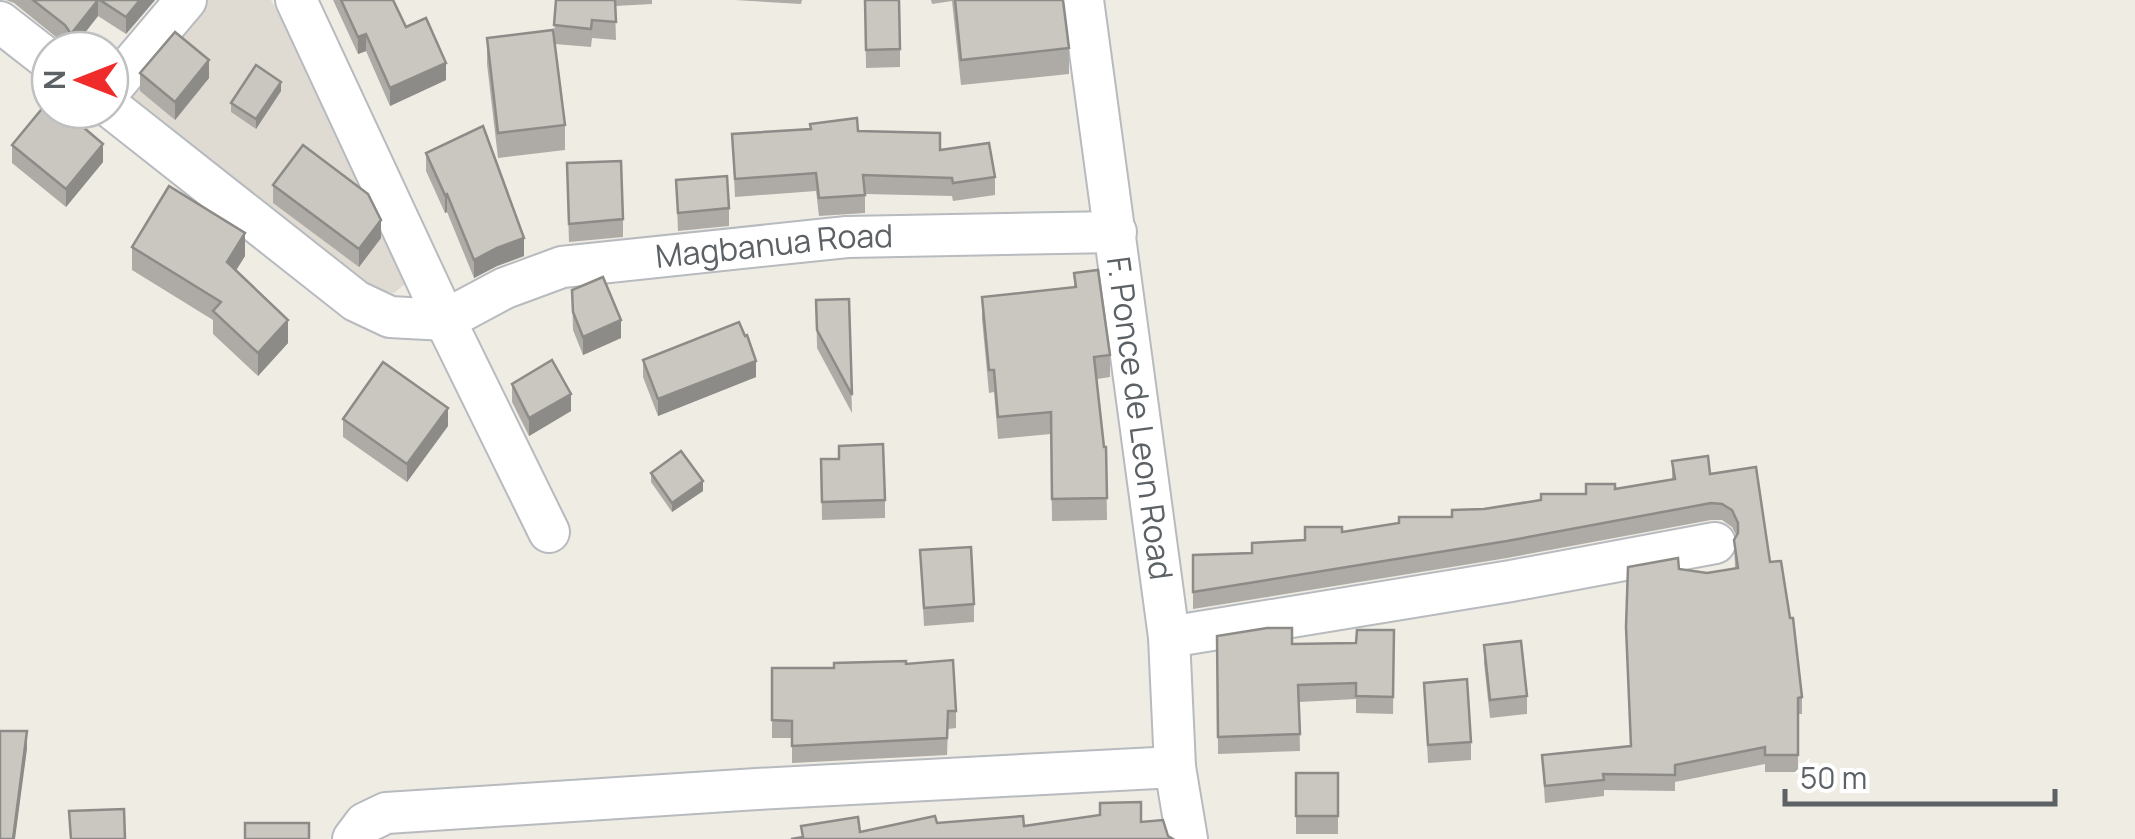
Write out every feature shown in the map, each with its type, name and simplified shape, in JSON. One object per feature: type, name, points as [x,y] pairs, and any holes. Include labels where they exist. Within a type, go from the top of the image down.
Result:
[{"type":"street","points":[[130,66],[186,0]]},
{"type":"street","points":[[296,0],[549,532]]},
{"type":"street","name":"F. Ponce de Leon Road","points":[[1083,0],[1169,637],[1176,767],[1186,839]]},
{"type":"street","points":[[0,22],[30,45]]},
{"type":"street","points":[[130,123],[356,301],[390,317],[445,320]]},
{"type":"street","name":"Magbanua Road","points":[[445,320],[506,288],[562,267],[847,237],[1116,232]]},
{"type":"street","points":[[1169,637],[1715,543]]},
{"type":"street","points":[[353,839],[365,823],[386,813],[1176,767]]},
{"type":"shaded area","points":[[201,0],[271,0],[417,274],[394,293],[365,287],[130,100],[130,81]]},
{"type":"building","points":[[33,0],[98,0],[74,30]]},
{"type":"building","points":[[100,0],[140,0],[126,17]]},
{"type":"building","points":[[341,0],[393,0],[406,27],[426,18],[446,63],[390,88],[366,34],[358,37]]},
{"type":"building","points":[[556,0],[615,0],[616,22],[592,20],[591,29],[554,25]]},
{"type":"building","points":[[865,0],[899,0],[900,49],[866,50]]},
{"type":"building","points":[[955,0],[1063,0],[1069,48],[961,60]]},
{"type":"building","points":[[553,30],[565,125],[498,133],[487,38]]},
{"type":"building","points":[[175,32],[209,60],[175,102],[140,73]]},
{"type":"building","points":[[256,65],[281,82],[256,119],[231,103]]},
{"type":"building","points":[[857,118],[858,131],[940,133],[940,150],[989,143],[995,177],[953,183],[952,178],[863,175],[865,195],[819,198],[816,173],[735,179],[732,134],[811,129],[810,124]]},
{"type":"building","points":[[30,123],[30,130],[87,130],[103,144],[66,189],[12,145]]},
{"type":"building","points":[[483,126],[524,238],[474,260],[426,153]]},
{"type":"building","points":[[303,145],[368,194],[381,220],[359,249],[273,185]]},
{"type":"building","points":[[621,161],[623,219],[569,224],[567,163]]},
{"type":"building","points":[[727,176],[729,208],[678,213],[676,180]]},
{"type":"building","points":[[169,186],[245,233],[227,262],[288,320],[258,353],[213,311],[221,302],[132,247]]},
{"type":"building","points":[[1098,270],[1110,355],[1094,357],[1106,447],[1107,498],[1052,499],[1051,412],[998,417],[982,297],[1076,287],[1074,273]]},
{"type":"building","points":[[603,277],[621,320],[583,337],[573,312],[572,290]]},
{"type":"building","points":[[849,299],[852,395],[817,330],[816,300]]},
{"type":"building","points":[[739,322],[756,361],[658,399],[643,360]]},
{"type":"building","points":[[552,360],[571,394],[529,418],[512,384]]},
{"type":"building","points":[[383,362],[448,408],[407,464],[343,419]]},
{"type":"building","points":[[883,444],[885,500],[822,502],[821,459],[839,459],[839,446]]},
{"type":"building","points":[[681,451],[703,481],[672,503],[651,473]]},
{"type":"building","points":[[1708,456],[1710,474],[1756,467],[1770,562],[1781,561],[1793,618],[1802,697],[1798,698],[1798,755],[1765,755],[1765,747],[1675,765],[1675,775],[1603,774],[1604,780],[1545,786],[1542,755],[1631,746],[1626,627],[1628,567],[1678,558],[1679,569],[1707,573],[1738,568],[1734,540],[1738,523],[1732,510],[1722,504],[1193,592],[1193,555],[1252,553],[1252,543],[1305,540],[1305,527],[1342,527],[1342,532],[1399,523],[1399,517],[1452,517],[1452,510],[1541,500],[1541,494],[1586,494],[1586,484],[1615,484],[1615,489],[1675,479],[1672,461]]},
{"type":"building","points":[[971,547],[974,604],[924,608],[920,550]]},
{"type":"building","points":[[1292,628],[1292,644],[1356,643],[1357,630],[1394,630],[1393,697],[1356,696],[1356,683],[1298,685],[1300,734],[1218,737],[1217,636]]},
{"type":"building","points":[[1521,641],[1527,696],[1490,700],[1484,645]]},
{"type":"building","points":[[953,660],[956,711],[948,711],[947,738],[792,746],[792,721],[772,720],[772,668]]},
{"type":"building","points":[[1467,679],[1471,742],[1428,745],[1424,683]]},
{"type":"building","points":[[0,731],[27,731],[13,839],[0,839]]},
{"type":"building","points":[[1296,773],[1338,773],[1338,816],[1296,816]]},
{"type":"building","points":[[1141,802],[1141,822],[1163,820],[1168,836],[1173,839],[791,839],[803,837],[801,826],[858,817],[860,832],[935,816],[937,823],[1023,816],[1024,826],[1100,815],[1100,803]]},
{"type":"building","points":[[124,809],[125,839],[71,839],[69,811]]},
{"type":"building","points":[[245,823],[309,823],[309,839],[245,839]]}]
